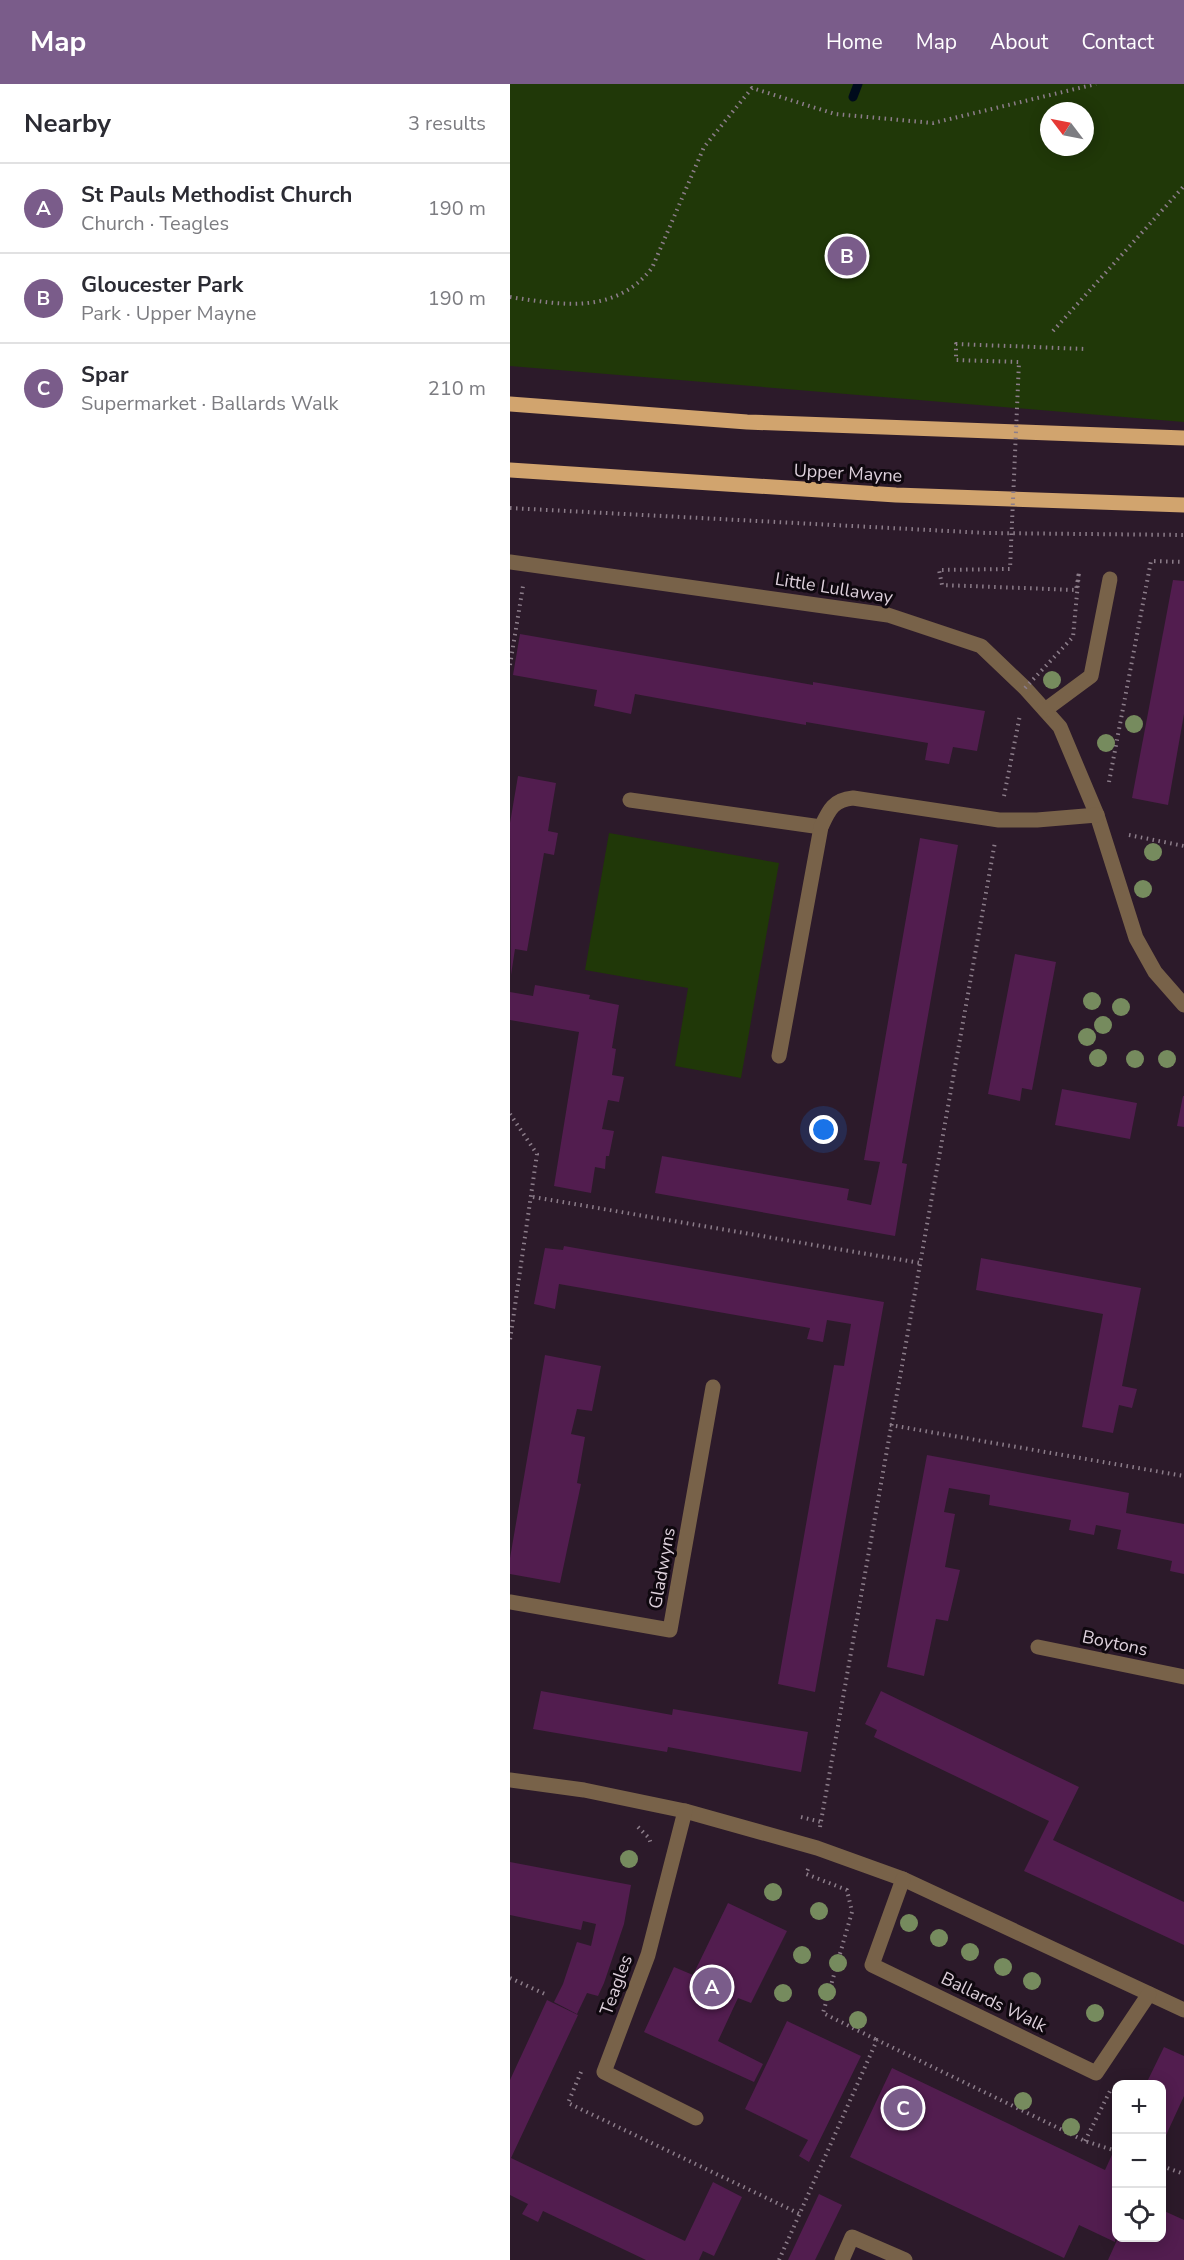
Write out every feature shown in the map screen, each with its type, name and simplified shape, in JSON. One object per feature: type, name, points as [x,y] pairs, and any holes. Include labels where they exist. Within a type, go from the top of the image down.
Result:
[{"type":"main road","points":[[510,404],[747,422],[1184,438]]},
{"type":"main road","name":"Upper Mayne","points":[[510,470],[896,495],[1184,505]]},
{"type":"street","name":"Little Lullaway","points":[[510,562],[888,615],[981,646],[1024,694],[1045,710],[1060,727],[1097,814],[1136,938],[1155,972],[1184,1005]]},
{"type":"street","points":[[1045,710],[1091,676],[1110,579]]},
{"type":"street","points":[[779,1056],[821,827],[833,805],[840,800],[853,798],[999,820],[1037,820],[1097,814]]},
{"type":"street","points":[[630,800],[821,827]]},
{"type":"street","name":"Gladwyns","points":[[510,1602],[670,1630],[713,1387]]},
{"type":"street","name":"Boytons","points":[[1038,1647],[1184,1677]]},
{"type":"street","points":[[510,1780],[584,1790],[685,1811],[817,1848],[903,1879],[1184,2010]]},
{"type":"street","name":"Teagles","points":[[685,1811],[648,1955],[604,2072],[696,2118]]},
{"type":"street","name":"Ballards Walk","points":[[903,1879],[872,1965],[1096,2073],[1149,1994]]},
{"type":"street","points":[[842,2260],[852,2237],[905,2260]]},
{"type":"path","points":[[510,297],[564,306],[620,297],[640,284],[652,268],[704,147],[751,86],[835,114],[933,123],[1096,84]]},
{"type":"path","points":[[1053,331],[1184,186]]},
{"type":"path","points":[[1024,694],[1073,637],[1079,572],[1076,590],[942,585],[939,570],[1010,568],[1019,362],[956,360],[956,344],[1086,349]]},
{"type":"path","points":[[510,508],[986,533],[1184,535]]},
{"type":"path","points":[[1107,791],[1151,561],[1184,562]]},
{"type":"path","points":[[510,665],[527,564]]},
{"type":"path","points":[[1021,710],[999,820],[890,1425],[817,1848],[806,1874],[847,1890],[852,1912],[823,2013],[1085,2141],[1112,2150]]},
{"type":"path","points":[[510,1114],[537,1154],[533,1197],[510,1340]]},
{"type":"path","points":[[533,1197],[920,1263]]},
{"type":"path","points":[[890,1425],[1184,1476]]},
{"type":"path","points":[[510,1978],[547,1995]]},
{"type":"path","points":[[779,2260],[877,2040]]},
{"type":"path","points":[[1166,2168],[1184,2174]]},
{"type":"green space","points":[[510,84],[1184,84],[1184,422],[510,366]]},
{"type":"green space","points":[[609,833],[779,863],[741,1078],[675,1066],[688,988],[585,970]]},
{"type":"building","points":[[1173,580],[1184,581],[1184,714],[1168,805],[1132,798]]},
{"type":"building","points":[[520,634],[813,685],[813,682],[985,711],[977,751],[953,747],[949,764],[925,760],[928,743],[806,722],[806,725],[635,694],[631,714],[594,706],[597,690],[513,675]]},
{"type":"building","points":[[518,776],[556,783],[548,831],[558,833],[554,855],[544,853],[527,951],[515,949],[511,975],[510,823]]},
{"type":"building","points":[[920,838],[958,845],[902,1163],[907,1164],[895,1236],[655,1193],[662,1156],[849,1189],[847,1200],[871,1205],[880,1162],[864,1160]]},
{"type":"building","points":[[1015,954],[1056,962],[1032,1090],[1022,1088],[1020,1101],[988,1094]]},
{"type":"building","points":[[535,985],[590,995],[589,999],[619,1005],[612,1048],[616,1049],[612,1075],[624,1077],[619,1102],[608,1100],[602,1129],[614,1131],[609,1156],[606,1156],[605,1169],[595,1167],[591,1193],[554,1186],[579,1032],[510,1020],[510,992],[533,996]]},
{"type":"building","points":[[1062,1089],[1137,1103],[1130,1139],[1055,1125]]},
{"type":"building","points":[[1184,1096],[1184,1127],[1177,1126]]},
{"type":"building","points":[[564,1246],[884,1302],[815,1692],[778,1684],[834,1365],[844,1366],[851,1324],[827,1320],[823,1342],[807,1339],[810,1328],[559,1284],[555,1309],[534,1304],[545,1248],[563,1250]]},
{"type":"building","points":[[981,1258],[1141,1288],[1122,1386],[1137,1389],[1132,1408],[1119,1405],[1113,1433],[1082,1427],[1103,1314],[976,1290]]},
{"type":"building","points":[[545,1355],[601,1366],[592,1411],[577,1409],[571,1434],[585,1437],[577,1483],[581,1484],[560,1583],[510,1574],[510,1558]]},
{"type":"building","points":[[927,1455],[1129,1493],[1126,1513],[1184,1524],[1184,1574],[1170,1571],[1172,1561],[1117,1549],[1121,1530],[1096,1525],[1094,1535],[1069,1530],[1071,1520],[989,1505],[990,1495],[949,1488],[944,1512],[955,1514],[945,1567],[960,1570],[948,1621],[936,1619],[924,1676],[887,1667]]},
{"type":"building","points":[[541,1691],[672,1715],[673,1709],[808,1732],[801,1772],[668,1747],[667,1752],[533,1729]]},
{"type":"building","points":[[881,1691],[1079,1787],[1053,1840],[1184,1902],[1184,1945],[1024,1871],[1049,1821],[874,1737],[877,1730],[865,1724]]},
{"type":"building","points":[[510,1862],[631,1885],[624,1924],[604,1983],[598,1996],[587,1993],[577,2014],[554,2002],[563,1984],[577,1942],[591,1946],[596,1924],[583,1921],[581,1930],[510,1915]]},
{"type":"building","points":[[728,1903],[787,1931],[751,2003],[738,1998],[718,2041],[763,2064],[754,2082],[644,2032],[674,1967],[693,1975]]},
{"type":"building","points":[[547,2000],[578,2015],[511,2158],[685,2241],[713,2182],[742,2197],[714,2256],[703,2251],[699,2260],[646,2260],[543,2211],[538,2222],[522,2214],[528,2204],[510,2195],[510,2080]]},
{"type":"building","points":[[787,2021],[861,2056],[809,2162],[799,2156],[808,2140],[745,2109]]},
{"type":"building","points":[[1164,2047],[1184,2056],[1184,2096],[1166,2135],[1166,2080],[1148,2080]]},
{"type":"building","points":[[892,2068],[1105,2170],[1112,2155],[1112,2241],[1079,2225],[1064,2258],[850,2157]]},
{"type":"building","points":[[819,2194],[842,2205],[815,2260],[788,2260]]},
{"type":"building","points":[[1166,2212],[1184,2220],[1184,2260],[1108,2260],[1116,2242],[1166,2242]]},
{"type":"waterway","points":[[853,97],[858,84]]},
{"type":"place","name":"Gloucester Park","points":[[847,256]]},
{"type":"place","name":"St Pauls Methodist Church","points":[[712,1987]]},
{"type":"place","name":"Spar","points":[[903,2108]]}]
